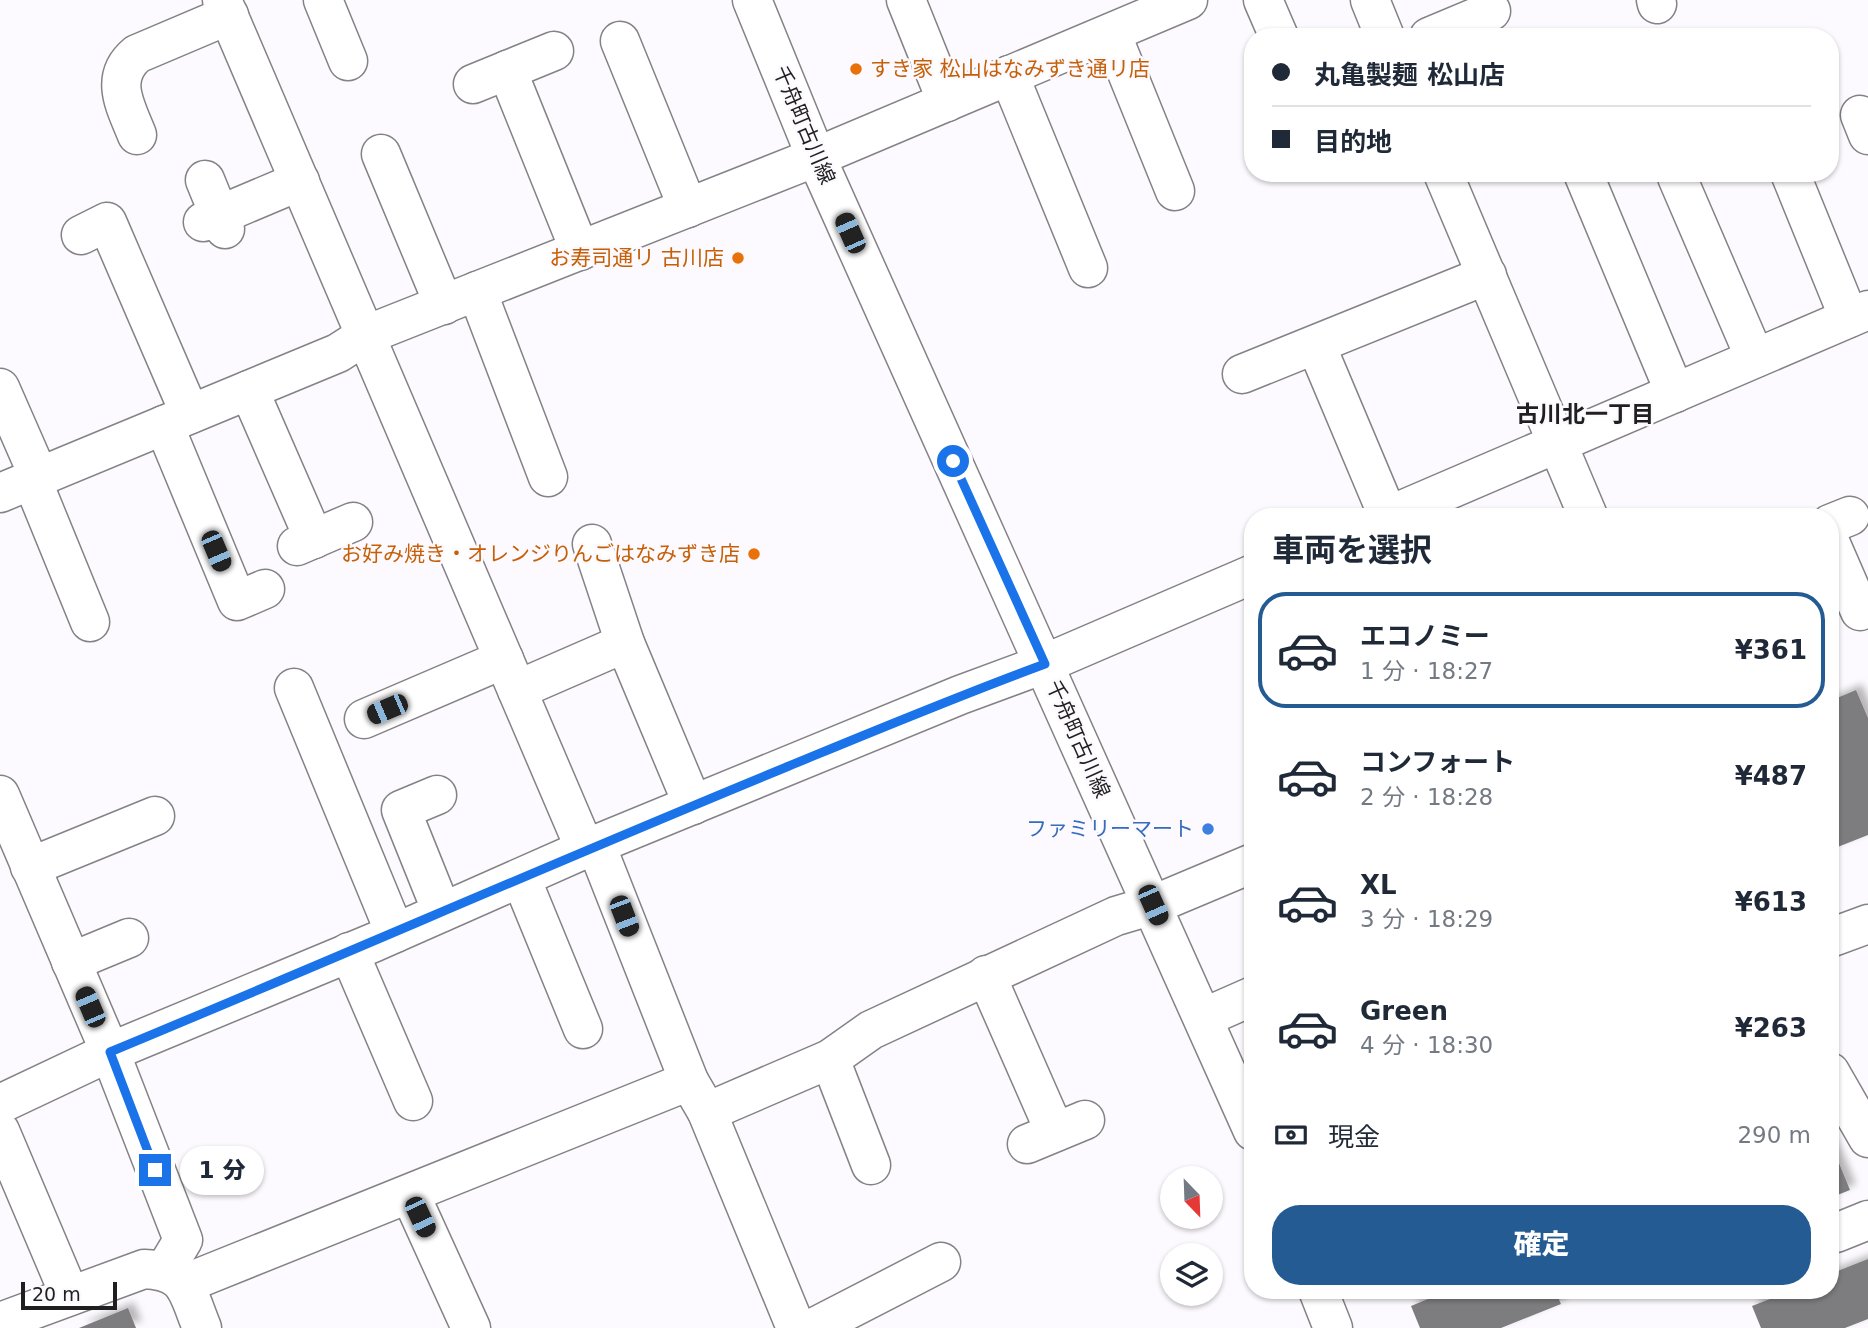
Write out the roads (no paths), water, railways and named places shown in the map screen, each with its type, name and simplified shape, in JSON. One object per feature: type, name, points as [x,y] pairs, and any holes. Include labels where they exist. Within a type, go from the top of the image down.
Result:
[{"type":"street","points":[[323,0],[335,50]]},
{"type":"street","name":"千舟町古川線","points":[[752,0],[816,157],[1244,1111]]},
{"type":"street","points":[[906,0],[947,102]]},
{"type":"street","points":[[24,483],[338,353],[366,335],[816,157],[1188,0]]},
{"type":"street","points":[[1264,0],[1275,28]]},
{"type":"street","points":[[1370,0],[1381,28]]},
{"type":"street","points":[[137,135],[121,95],[121,79],[127,63],[137,54],[226,8],[511,675],[591,847],[799,1328],[941,1262]]},
{"type":"street","points":[[1450,28],[1491,11]]},
{"type":"street","points":[[1111,33],[1175,191]]},
{"type":"street","points":[[620,41],[688,208]]},
{"type":"street","points":[[554,51],[490,77],[580,251]]},
{"type":"street","points":[[1019,71],[1097,261]]},
{"type":"street","points":[[381,154],[460,298],[548,477]]},
{"type":"street","points":[[205,180],[216,222],[300,181]]},
{"type":"street","points":[[1447,182],[1585,508]]},
{"type":"street","points":[[1587,182],[1675,393]]},
{"type":"street","points":[[1679,182],[1755,358]]},
{"type":"street","points":[[1407,508],[1858,314],[1794,182]]},
{"type":"street","points":[[80,235],[107,222],[237,601],[265,589]]},
{"type":"street","points":[[1242,374],[1487,275]]},
{"type":"street","points":[[1316,345],[1385,508]]},
{"type":"street","points":[[0,388],[24,483],[90,622]]},
{"type":"street","points":[[249,390],[306,543],[353,523]]},
{"type":"street","points":[[1839,538],[1853,614]]},
{"type":"street","points":[[592,544],[625,643],[693,805]]},
{"type":"street","points":[[0,1104],[110,1052],[395,933],[591,847],[960,695],[1045,664],[1244,578]]},
{"type":"street","points":[[364,719],[625,643]]},
{"type":"street","points":[[294,688],[395,933]]},
{"type":"street","points":[[0,795],[110,1052],[183,1240],[175,1277],[202,1328]]},
{"type":"street","points":[[437,795],[401,810],[442,912]]},
{"type":"street","points":[[30,867],[155,816]]},
{"type":"street","points":[[5,1323],[144,1269],[175,1277],[698,1096],[830,1059],[871,1030],[986,975],[1116,916],[1153,905],[1244,867]]},
{"type":"street","points":[[521,878],[583,1029]]},
{"type":"street","points":[[1839,935],[1868,924]]},
{"type":"street","points":[[71,962],[129,938]]},
{"type":"street","points":[[349,952],[413,1101]]},
{"type":"street","points":[[986,975],[1056,1132]]},
{"type":"street","points":[[1203,1018],[1244,1000]]},
{"type":"street","points":[[830,1059],[871,1165]]},
{"type":"street","points":[[1839,1088],[1866,1131]]},
{"type":"street","points":[[0,1131],[70,1296]]},
{"type":"street","points":[[410,1194],[471,1328]]},
{"type":"street","points":[[1322,1299],[1334,1328]]},
{"type":"place","name":"すき家 松山はなみずき通リ店","points":[[856,69]]},
{"type":"place","name":"お寿司通リ 古川店","points":[[738,258]]},
{"type":"place","name":"お好み焼き・オレンジりんごはなみずき店","points":[[754,554]]},
{"type":"place","name":"ファミリーマート","points":[[1208,829]]},
{"type":"district","name":"古川北一丁目","points":[[1585,414]]}]
